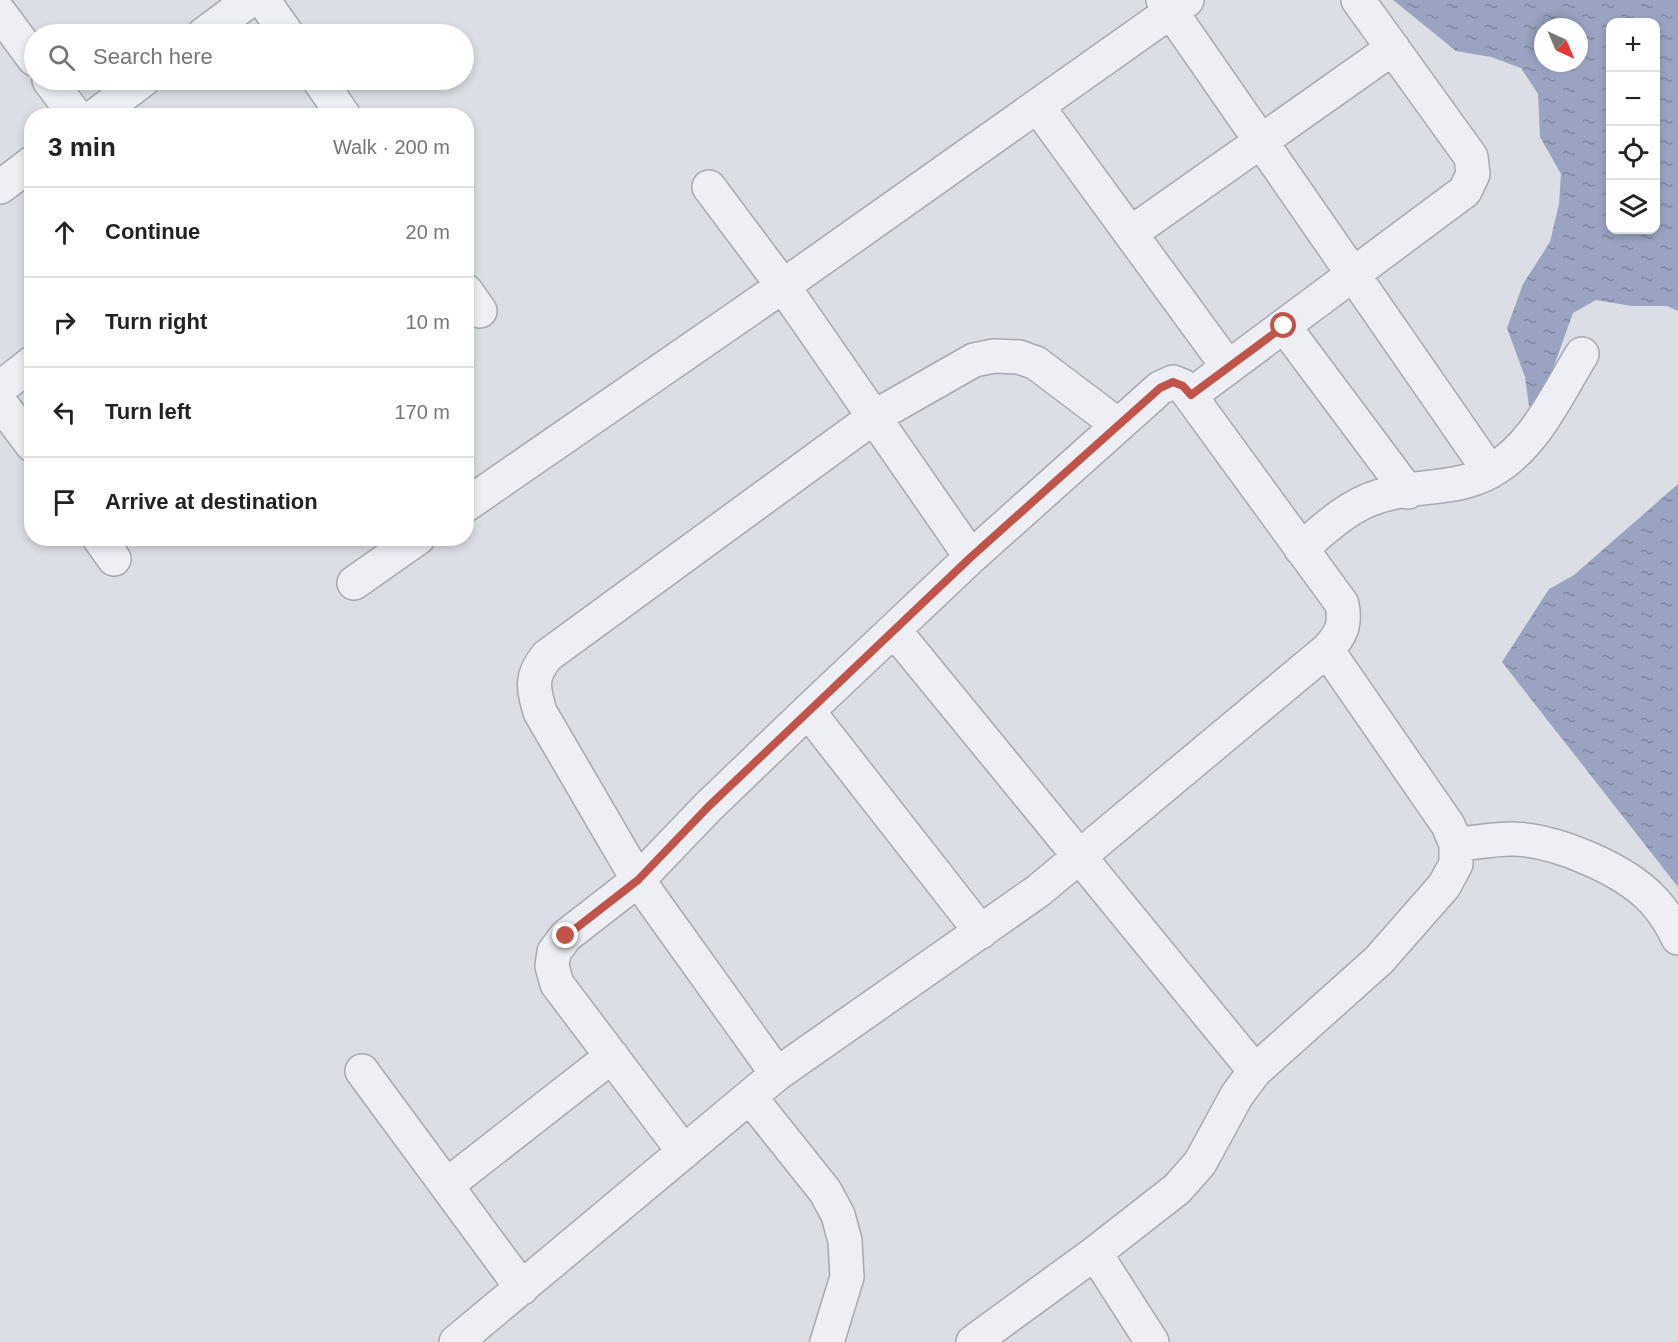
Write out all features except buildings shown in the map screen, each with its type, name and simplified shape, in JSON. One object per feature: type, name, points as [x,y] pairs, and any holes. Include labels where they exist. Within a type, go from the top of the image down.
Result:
[{"type":"street","points":[[218,24],[250,0]]},
{"type":"street","points":[[263,0],[280,24]]},
{"type":"street","points":[[1191,395],[1466,190],[1473,174],[1471,157],[1358,0]]},
{"type":"street","points":[[474,499],[1038,107],[1174,4],[1262,143],[1490,472]]},
{"type":"street","points":[[0,13],[24,46]]},
{"type":"street","points":[[1131,233],[1262,143],[1392,48]]},
{"type":"street","points":[[56,90],[70,108]]},
{"type":"street","points":[[106,108],[130,90]]},
{"type":"street","points":[[326,90],[338,108]]},
{"type":"street","points":[[1038,107],[1228,367]]},
{"type":"street","points":[[0,187],[24,169]]},
{"type":"street","points":[[710,188],[783,286],[971,557]]},
{"type":"street","points":[[1284,326],[1408,492]]},
{"type":"street","points":[[1301,549],[1344,513],[1381,495],[1462,483],[1490,472],[1516,453],[1532,435],[1582,354]]},
{"type":"street","points":[[777,1074],[638,880],[540,712],[534,690],[536,671],[547,656],[874,417],[974,360],[994,356],[1018,357],[1036,363],[1118,425]]},
{"type":"street","points":[[0,388],[24,369]]},
{"type":"street","points":[[456,1342],[522,1288],[777,1074],[981,932],[1081,856],[1327,650],[1340,636],[1345,621],[1342,604],[1183,386],[1173,382],[1160,388],[971,557],[708,807],[638,880],[566,936],[554,952],[557,984],[684,1152]]},
{"type":"street","points":[[0,402],[24,434]]},
{"type":"street","points":[[354,583],[407,546]]},
{"type":"street","points":[[894,630],[1255,1071]]},
{"type":"street","points":[[973,1342],[1177,1189],[1200,1163],[1237,1095],[1255,1071],[1353,984],[1394,944],[1444,886],[1456,864],[1456,844],[1448,825],[1327,650]]},
{"type":"street","points":[[808,711],[981,932]]},
{"type":"street","points":[[1456,844],[1513,839],[1563,848],[1625,878],[1653,899],[1672,925],[1678,938]]},
{"type":"street","points":[[447,1185],[612,1056]]},
{"type":"street","points":[[362,1071],[522,1288]]},
{"type":"street","points":[[750,1097],[825,1191],[838,1215],[845,1241],[847,1277],[827,1342]]},
{"type":"street","points":[[1095,1252],[1152,1342]]},
{"type":"water","points":[[1393,0],[1678,0],[1678,311],[1667,306],[1632,306],[1596,300],[1573,313],[1541,402],[1529,406],[1525,377],[1507,328],[1523,284],[1550,242],[1559,204],[1561,174],[1540,137],[1538,94],[1521,68],[1491,57],[1456,51]]},
{"type":"water","points":[[1678,484],[1678,887],[1502,662],[1549,589],[1574,575]]},
{"type":"route","points":[[566,936],[638,880],[708,807],[971,557],[1160,388],[1173,382],[1183,386],[1191,395],[1284,326]]}]
